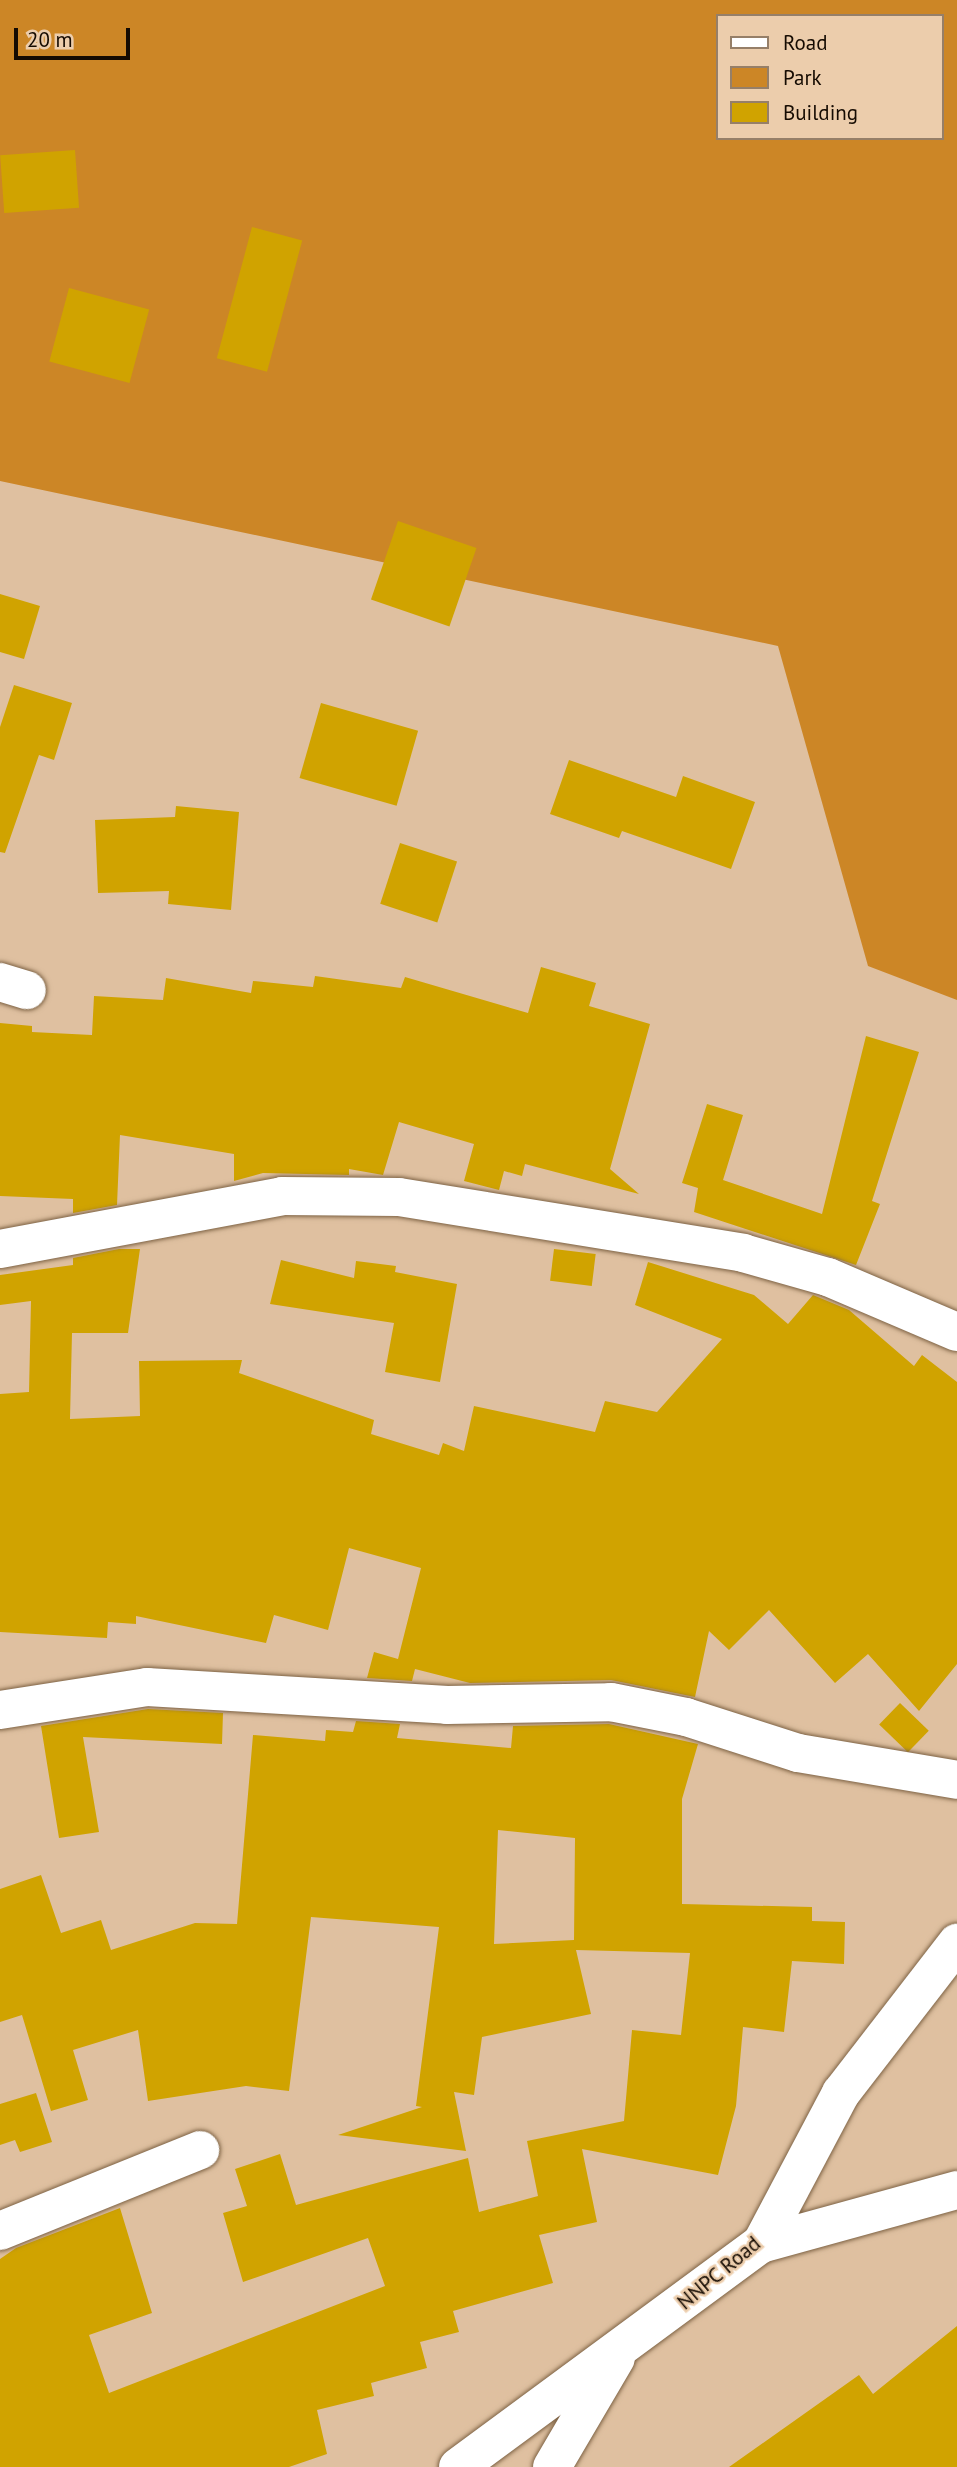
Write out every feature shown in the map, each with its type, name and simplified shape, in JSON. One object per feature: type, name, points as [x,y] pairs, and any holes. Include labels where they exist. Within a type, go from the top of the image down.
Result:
[{"type":"street","points":[[0,1249],[282,1196],[399,1197],[743,1253],[828,1278],[957,1332]]},
{"type":"street","points":[[0,1710],[147,1687],[447,1705],[611,1702],[686,1717],[797,1753],[957,1780]]},
{"type":"street","name":"NNPC Road","points":[[458,2467],[619,2353],[761,2244],[841,2093],[957,1943]]},
{"type":"street","points":[[0,2231],[200,2150]]},
{"type":"street","points":[[761,2244],[957,2190]]},
{"type":"street","points":[[552,2467],[619,2353]]},
{"type":"green space","points":[[0,0],[957,0],[957,1000],[868,966],[778,646],[0,481]]},
{"type":"building","points":[[75,150],[79,208],[4,213],[0,155]]},
{"type":"building","points":[[252,227],[302,240],[267,372],[217,358]]},
{"type":"building","points":[[69,288],[149,309],[130,383],[49,361]]},
{"type":"building","points":[[398,521],[476,548],[449,627],[371,599]]},
{"type":"building","points":[[0,594],[40,606],[24,659],[0,652]]},
{"type":"building","points":[[14,685],[72,703],[54,760],[39,755],[5,853],[0,852],[0,727]]},
{"type":"building","points":[[321,703],[418,731],[397,806],[300,778]]},
{"type":"building","points":[[569,760],[676,797],[683,776],[755,802],[731,869],[622,831],[619,838],[550,814]]},
{"type":"building","points":[[176,806],[239,812],[231,910],[168,904],[169,891],[98,893],[95,820],[175,817]]},
{"type":"building","points":[[400,843],[457,862],[437,922],[380,904]]},
{"type":"building","points":[[541,967],[596,983],[589,1006],[650,1024],[610,1169],[639,1194],[525,1164],[522,1176],[504,1171],[499,1190],[464,1181],[474,1144],[399,1122],[383,1175],[349,1169],[349,1175],[263,1173],[234,1181],[234,1154],[120,1135],[117,1205],[73,1213],[73,1199],[0,1196],[0,1023],[32,1026],[32,1032],[92,1035],[94,996],[163,1000],[166,978],[251,993],[253,981],[313,987],[315,976],[401,988],[405,977],[528,1013]]},
{"type":"building","points":[[866,1036],[919,1052],[872,1201],[880,1204],[856,1265],[694,1212],[698,1188],[682,1183],[707,1104],[743,1115],[723,1180],[822,1214]]},
{"type":"building","points":[[119,1249],[140,1249],[128,1333],[72,1333],[70,1419],[140,1416],[139,1361],[242,1360],[239,1373],[374,1420],[371,1434],[439,1455],[443,1443],[464,1451],[474,1406],[595,1432],[605,1401],[657,1412],[722,1339],[635,1305],[648,1262],[754,1295],[788,1324],[813,1295],[849,1310],[914,1366],[922,1355],[957,1382],[957,1664],[919,1711],[868,1654],[835,1683],[769,1610],[729,1650],[709,1631],[695,1697],[611,1680],[470,1683],[415,1669],[412,1681],[367,1678],[374,1652],[398,1659],[421,1568],[349,1548],[328,1630],[274,1615],[266,1643],[136,1616],[136,1624],[108,1622],[107,1638],[0,1632],[0,1394],[29,1392],[31,1301],[0,1305],[0,1275],[73,1265],[73,1258]]},
{"type":"building","points":[[554,1249],[596,1254],[592,1286],[550,1281]]},
{"type":"building","points":[[281,1260],[354,1278],[356,1261],[396,1266],[395,1272],[457,1284],[440,1382],[385,1372],[394,1323],[270,1304]]},
{"type":"building","points":[[900,1703],[929,1731],[908,1752],[879,1725]]},
{"type":"building","points":[[148,1709],[223,1713],[222,1744],[83,1737],[99,1832],[59,1838],[41,1726]]},
{"type":"building","points":[[356,1721],[400,1724],[397,1738],[511,1748],[513,1726],[609,1724],[698,1744],[682,1799],[682,1904],[812,1907],[812,1921],[845,1922],[844,1964],[792,1961],[784,2032],[743,2027],[736,2106],[718,2175],[582,2149],[597,2222],[539,2235],[553,2283],[453,2311],[459,2332],[420,2342],[427,2368],[371,2383],[374,2396],[317,2410],[327,2454],[289,2467],[0,2467],[0,2259],[16,2248],[120,2208],[152,2313],[89,2335],[109,2393],[385,2286],[368,2238],[243,2282],[223,2213],[247,2206],[235,2169],[280,2154],[296,2205],[468,2158],[479,2212],[538,2196],[527,2141],[624,2121],[632,2030],[681,2035],[690,1953],[576,1950],[591,2014],[482,2037],[474,2095],[454,2092],[466,2151],[338,2135],[422,2107],[416,2106],[439,1927],[311,1917],[289,2091],[246,2086],[148,2101],[138,2030],[73,2050],[88,2100],[51,2111],[22,2015],[0,2022],[0,1889],[41,1875],[61,1933],[101,1920],[111,1950],[195,1923],[237,1924],[253,1735],[325,1741],[326,1730],[353,1732]],"holes":[[[498,1830],[575,1838],[574,1940],[494,1944]]]},
{"type":"building","points":[[36,2093],[52,2142],[20,2152],[15,2140],[0,2145],[0,2104]]},
{"type":"building","points":[[957,2326],[957,2467],[729,2467],[859,2375],[873,2394]]}]
